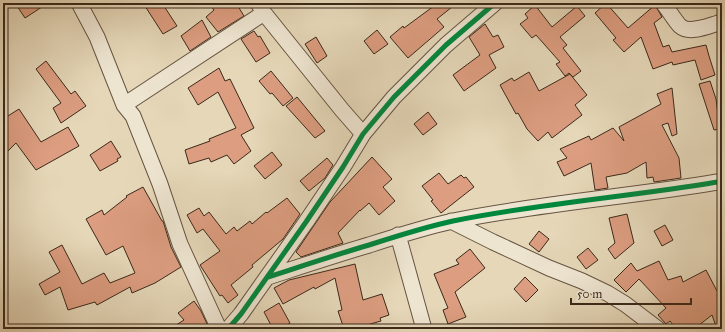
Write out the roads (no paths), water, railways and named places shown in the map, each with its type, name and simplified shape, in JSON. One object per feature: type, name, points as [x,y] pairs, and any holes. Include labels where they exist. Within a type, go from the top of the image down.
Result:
[{"type":"street","points":[[79,3],[97,37],[124,105],[134,116],[160,184],[180,244],[219,329]]},
{"type":"street","points":[[228,329],[268,277],[343,167],[363,134],[399,92],[446,45],[495,3]]},
{"type":"street","points":[[663,3],[680,26],[687,30],[694,30],[722,22]]},
{"type":"street","points":[[124,105],[261,8],[342,110],[363,134]]},
{"type":"street","points":[[268,277],[451,221],[557,204],[675,190],[722,181]]},
{"type":"street","points":[[451,221],[535,262],[607,293],[625,304],[658,329]]},
{"type":"street","points":[[398,236],[424,329]]}]
